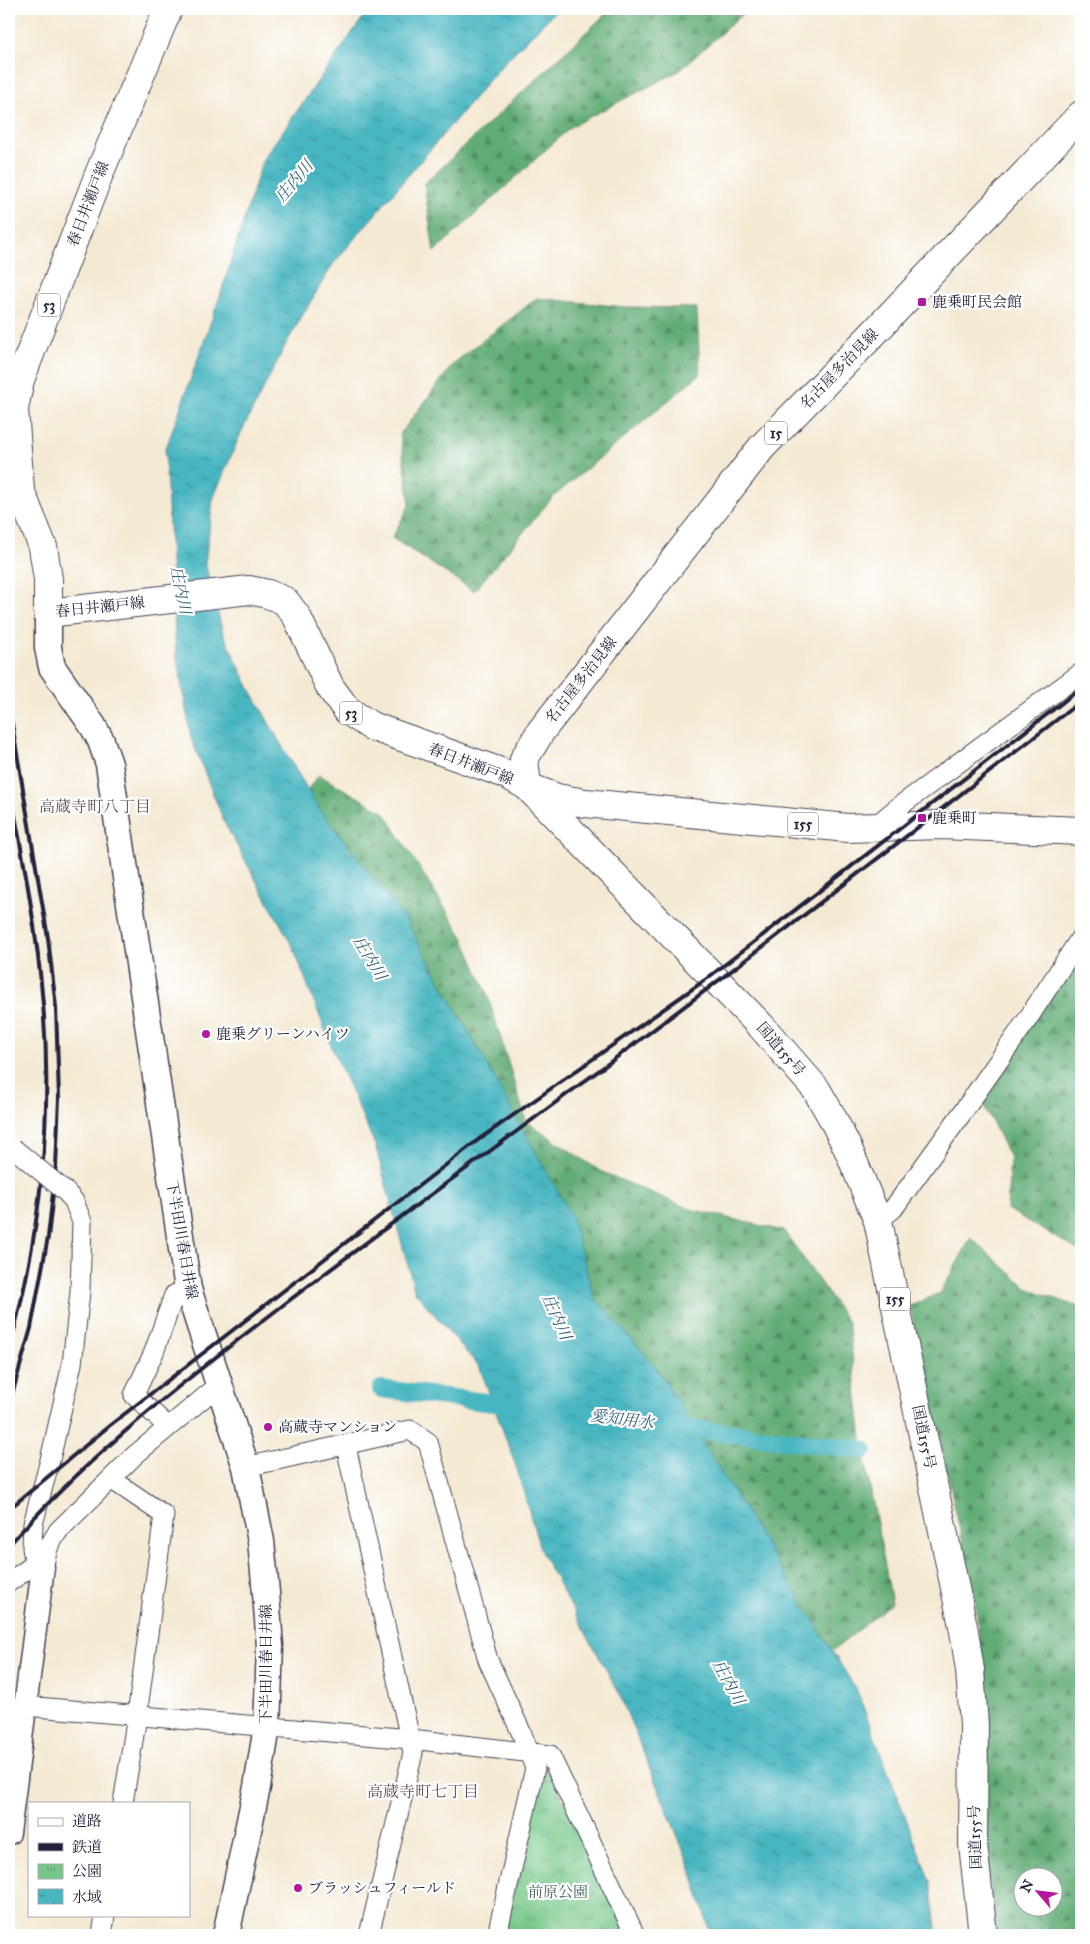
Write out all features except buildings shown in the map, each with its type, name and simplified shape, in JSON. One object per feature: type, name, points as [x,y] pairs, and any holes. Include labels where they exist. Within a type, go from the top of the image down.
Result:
[{"type":"main road","name":"春日井瀬戸線","points":[[168,9],[99,174],[23,371],[14,409],[20,490],[43,547],[48,579],[48,613],[249,590],[268,594],[285,602],[297,617],[330,687],[347,710],[371,726],[506,774],[527,786]]},
{"type":"main road","name":"名古屋多治見線","points":[[527,786],[524,759],[541,731],[762,447],[870,338],[1081,116]]},
{"type":"main road","name":"下半田川春日井線","points":[[48,613],[48,648],[52,667],[93,726],[101,741],[109,764],[188,1289],[246,1467],[261,1541],[270,1646],[267,1727],[257,1787],[226,1935]]},
{"type":"main road","name":"155","points":[[527,786],[557,798],[585,803],[848,828],[941,825],[1081,831]]},
{"type":"main road","name":"国道155号","points":[[527,786],[761,1026],[816,1089],[849,1151],[878,1221],[964,1632],[970,1670],[974,1724],[973,1844],[983,1935]]},
{"type":"street","points":[[874,827],[905,802],[1081,673]]},
{"type":"street","points":[[878,1221],[893,1209],[960,1116],[1025,1023],[1081,937]]},
{"type":"street","points":[[11,1147],[74,1200],[82,1222],[80,1292],[72,1364],[33,1524],[32,1548],[39,1565]]},
{"type":"street","points":[[168,1427],[134,1396],[154,1352],[174,1295],[188,1289]]},
{"type":"street","points":[[9,1833],[25,1706],[39,1565],[58,1531],[135,1454],[219,1385]]},
{"type":"street","points":[[246,1467],[346,1446],[410,1430],[428,1442],[488,1660],[530,1751],[535,1768],[497,1935]]},
{"type":"street","points":[[346,1446],[413,1754],[369,1935]]},
{"type":"street","points":[[111,1478],[164,1514],[137,1716],[123,1802]]},
{"type":"street","points":[[9,1582],[39,1565]]},
{"type":"street","points":[[25,1706],[411,1738],[530,1751],[550,1755],[635,1935]]},
{"type":"street","points":[[102,1935],[105,1916]]},
{"type":"green space","points":[[611,9],[748,9],[679,71],[572,126],[434,252],[424,184]]},
{"type":"green space","points":[[537,298],[626,307],[697,308],[700,374],[552,498],[474,591],[392,538],[410,504],[400,434],[454,363]]},
{"type":"green space","points":[[319,775],[384,812],[463,937],[487,993],[526,1121],[600,1171],[690,1209],[784,1231],[848,1322],[864,1455],[892,1603],[814,1666],[290,811]]},
{"type":"green space","points":[[1081,946],[1081,1252],[1007,1209],[1010,1158],[981,1099]]},
{"type":"green space","points":[[971,1238],[1027,1288],[1081,1308],[1081,1935],[994,1935],[989,1882],[986,1813],[984,1683],[975,1597],[910,1306],[940,1293]]},
{"type":"green space","name":"前原公園","points":[[549,1769],[627,1935],[504,1935],[543,1771]]},
{"type":"water","name":"庄内川","points":[[369,9],[558,9],[503,64],[333,264],[287,342],[240,435],[213,499],[205,563],[223,633],[249,687],[320,810],[404,917],[571,1215],[594,1297],[656,1367],[857,1691],[930,1881],[937,1935],[711,1935],[690,1866],[618,1691],[541,1552],[516,1466],[480,1368],[415,1292],[375,1145],[332,1048],[293,947],[225,824],[191,738],[176,653],[165,451],[220,296],[263,159]]},
{"type":"waterway","name":"愛知用水","points":[[381,1389],[517,1406]]},
{"type":"waterway","name":"愛知用水","points":[[671,1426],[864,1450]]},
{"type":"railway","points":[[9,1509],[109,1426],[478,1140],[705,980],[1081,688]]},
{"type":"railway","points":[[9,1545],[40,1511],[106,1448],[210,1362],[345,1258],[673,1015],[1081,701]]},
{"type":"railway","points":[[9,706],[48,938],[56,1007],[59,1098],[56,1167],[48,1237],[31,1328],[9,1405]]},
{"type":"railway","points":[[9,784],[37,949],[46,1047],[45,1134],[36,1221],[20,1307],[9,1349]]},
{"type":"place","name":"鹿乗町民会館","points":[[922,302]]},
{"type":"place","name":"鹿乗町","points":[[922,818]]},
{"type":"place","name":"鹿乗グリーンハイツ","points":[[206,1034]]},
{"type":"place","name":"高蔵寺マンション","points":[[268,1427]]},
{"type":"place","name":"ブラッシュフィールド","points":[[298,1888]]},
{"type":"district","name":"高蔵寺町八丁目","points":[[95,806]]},
{"type":"district","name":"高蔵寺町七丁目","points":[[423,1791]]}]
